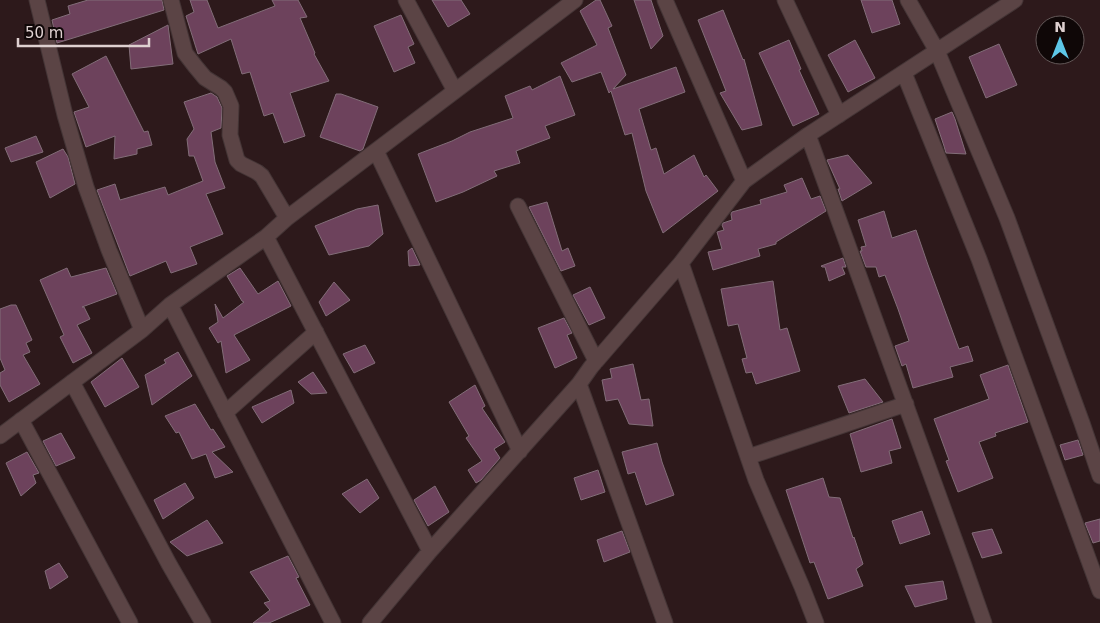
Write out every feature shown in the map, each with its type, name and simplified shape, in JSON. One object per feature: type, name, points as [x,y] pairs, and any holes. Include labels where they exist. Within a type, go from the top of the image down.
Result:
[{"type":"street","points":[[37,0],[65,115],[86,188],[142,330]]},
{"type":"street","points":[[171,0],[185,53],[205,78],[225,92],[231,106],[230,134],[237,160],[262,176],[287,218]]},
{"type":"street","points":[[406,0],[456,91]]},
{"type":"street","points":[[665,0],[744,181]]},
{"type":"street","points":[[785,0],[839,114]]},
{"type":"street","points":[[908,0],[937,51],[1007,218],[1100,476]]},
{"type":"street","points":[[370,623],[430,551],[579,384],[596,361],[681,263],[744,181],[808,134],[1015,0]]},
{"type":"street","points":[[0,436],[142,330],[170,305],[266,237],[287,218],[456,91],[567,2]]},
{"type":"street","points":[[904,73],[979,259],[1100,592]]},
{"type":"street","points":[[808,134],[984,623]]},
{"type":"street","points":[[376,151],[520,451]]},
{"type":"street","points":[[518,206],[596,361]]},
{"type":"street","points":[[266,237],[430,551]]},
{"type":"street","points":[[681,263],[756,480],[816,623]]},
{"type":"street","points":[[170,305],[333,623]]},
{"type":"street","points":[[225,412],[316,332]]},
{"type":"street","points":[[72,382],[169,564],[203,623]]},
{"type":"street","points":[[579,384],[665,623]]},
{"type":"street","points":[[748,456],[906,404]]},
{"type":"street","points":[[21,420],[130,623]]},
{"type":"building","points":[[88,0],[162,0],[164,10],[57,43],[52,20],[70,14],[68,6]]},
{"type":"building","points":[[190,0],[207,0],[218,28],[275,6],[272,0],[298,0],[307,17],[300,18],[314,54],[329,81],[290,93],[305,136],[284,143],[273,113],[264,116],[250,72],[242,74],[231,39],[198,54],[186,16],[194,12]]},
{"type":"building","points":[[432,0],[461,0],[470,14],[448,27]]},
{"type":"building","points":[[596,0],[600,0],[612,26],[608,28],[626,75],[613,89],[676,67],[685,92],[639,109],[651,150],[656,148],[664,174],[694,155],[704,177],[706,175],[718,191],[663,233],[646,191],[632,133],[625,135],[611,91],[609,93],[601,72],[572,82],[561,63],[597,45],[580,11]]},
{"type":"building","points":[[634,0],[651,0],[663,36],[651,49]]},
{"type":"building","points":[[861,0],[892,0],[900,24],[872,33]]},
{"type":"building","points":[[723,10],[744,59],[762,125],[742,130],[720,93],[726,91],[698,20]]},
{"type":"building","points":[[401,15],[414,44],[408,47],[415,63],[394,72],[374,26]]},
{"type":"building","points":[[168,25],[173,64],[131,69],[129,45]]},
{"type":"building","points":[[789,40],[801,69],[799,70],[819,114],[793,126],[759,53]]},
{"type":"building","points":[[855,40],[875,78],[848,92],[828,55]]},
{"type":"building","points":[[999,44],[1017,85],[986,98],[969,57]]},
{"type":"building","points":[[106,56],[144,132],[148,131],[152,145],[137,149],[137,154],[114,159],[115,136],[86,147],[74,112],[89,107],[72,74]]},
{"type":"building","points":[[560,76],[575,115],[545,126],[550,138],[516,151],[520,163],[494,171],[497,176],[436,202],[418,154],[470,132],[513,118],[505,96],[530,86],[532,90]]},
{"type":"building","points":[[211,93],[217,97],[222,108],[221,128],[211,132],[215,162],[225,188],[206,194],[223,234],[190,247],[197,264],[171,273],[166,261],[130,276],[97,190],[115,184],[120,200],[165,187],[168,195],[203,181],[194,156],[189,156],[187,139],[194,129],[184,102]]},
{"type":"building","points":[[336,94],[378,107],[363,149],[360,151],[320,137]]},
{"type":"building","points":[[952,112],[966,154],[946,153],[935,119]]},
{"type":"building","points":[[36,136],[43,152],[11,162],[5,148]]},
{"type":"building","points":[[63,149],[68,157],[75,184],[50,198],[36,162]]},
{"type":"building","points":[[848,155],[872,183],[842,201],[838,189],[840,189],[827,160]]},
{"type":"building","points":[[802,178],[811,199],[820,196],[826,211],[776,242],[776,244],[758,249],[760,256],[713,270],[708,252],[722,249],[717,232],[724,230],[723,223],[732,220],[732,212],[761,204],[760,200],[787,192],[784,185]]},
{"type":"building","points":[[547,202],[562,251],[568,248],[575,266],[561,271],[529,207]]},
{"type":"building","points":[[378,205],[383,234],[369,246],[329,255],[315,226],[357,209]]},
{"type":"building","points":[[884,211],[892,238],[916,230],[959,349],[968,346],[973,361],[950,367],[953,377],[913,388],[906,364],[902,366],[895,346],[909,341],[898,309],[885,275],[879,277],[876,267],[866,267],[860,251],[862,251],[861,247],[866,246],[858,220]]},
{"type":"building","points":[[412,248],[420,265],[409,266],[408,251]]},
{"type":"building","points":[[843,258],[846,267],[842,267],[845,274],[829,281],[825,267],[821,266]]},
{"type":"building","points":[[67,268],[71,277],[106,268],[117,294],[82,307],[84,307],[90,319],[77,325],[92,353],[73,363],[60,337],[64,335],[40,280]]},
{"type":"building","points":[[240,268],[258,294],[278,281],[291,306],[234,335],[250,360],[226,373],[221,341],[218,343],[209,328],[218,322],[215,304],[223,318],[244,302],[227,276]]},
{"type":"building","points":[[773,281],[780,330],[787,328],[800,371],[756,384],[752,372],[746,373],[742,359],[747,358],[738,324],[728,326],[721,289]]},
{"type":"building","points":[[334,282],[350,300],[326,316],[319,302]]},
{"type":"building","points":[[590,287],[605,318],[589,325],[573,295]]},
{"type":"building","points":[[16,305],[32,340],[26,343],[30,352],[23,355],[40,384],[9,402],[0,385],[0,373],[5,370],[0,358],[0,309]]},
{"type":"building","points":[[564,318],[572,333],[567,335],[577,358],[555,368],[538,328]]},
{"type":"building","points":[[365,345],[375,363],[354,373],[343,354]]},
{"type":"building","points":[[178,352],[192,376],[152,405],[145,375],[166,363],[164,360]]},
{"type":"building","points":[[122,358],[139,387],[105,407],[91,382]]},
{"type":"building","points":[[633,364],[641,400],[649,399],[653,426],[629,424],[618,399],[606,401],[602,380],[612,378],[610,369]]},
{"type":"building","points":[[1008,365],[1028,422],[995,433],[996,436],[979,442],[993,478],[958,492],[946,461],[949,460],[934,419],[989,399],[980,375]]},
{"type":"building","points":[[313,372],[327,393],[311,394],[298,382]]},
{"type":"building","points":[[865,379],[883,402],[849,413],[838,386]]},
{"type":"building","points":[[475,385],[485,406],[482,408],[505,442],[494,449],[500,458],[481,480],[476,483],[468,470],[482,461],[466,438],[469,436],[449,402]]},
{"type":"building","points":[[291,390],[294,403],[262,423],[252,407]]},
{"type":"building","points":[[195,404],[211,430],[213,429],[225,447],[212,452],[233,472],[215,478],[206,454],[192,459],[179,432],[176,433],[165,416]]},
{"type":"building","points":[[892,419],[901,448],[889,451],[892,463],[861,472],[850,434]]},
{"type":"building","points":[[61,433],[75,458],[56,466],[43,441]]},
{"type":"building","points":[[1078,440],[1083,455],[1065,460],[1060,445]]},
{"type":"building","points":[[657,443],[674,495],[646,505],[635,472],[628,474],[622,452]]},
{"type":"building","points":[[27,452],[39,473],[33,475],[36,483],[21,496],[6,463]]},
{"type":"building","points":[[598,470],[605,492],[581,500],[574,478]]},
{"type":"building","points":[[823,478],[829,497],[840,498],[863,564],[856,569],[863,586],[828,599],[814,562],[810,563],[786,490]]},
{"type":"building","points":[[367,479],[379,498],[360,513],[342,494]]},
{"type":"building","points":[[185,483],[194,498],[163,519],[154,500]]},
{"type":"building","points":[[435,486],[449,512],[428,526],[414,500]]},
{"type":"building","points":[[922,511],[930,534],[900,544],[892,521]]},
{"type":"building","points":[[1100,519],[1100,541],[1093,543],[1085,523]]},
{"type":"building","points":[[207,520],[223,543],[187,556],[170,542]]},
{"type":"building","points":[[992,529],[1002,553],[982,558],[972,533]]},
{"type":"building","points":[[622,531],[630,552],[604,562],[597,540]]},
{"type":"building","points":[[288,556],[299,577],[296,578],[310,605],[269,623],[253,623],[270,610],[264,603],[270,601],[250,572]]},
{"type":"building","points":[[59,563],[68,577],[50,589],[45,571]]},
{"type":"building","points":[[943,581],[947,599],[915,607],[905,586]]}]
